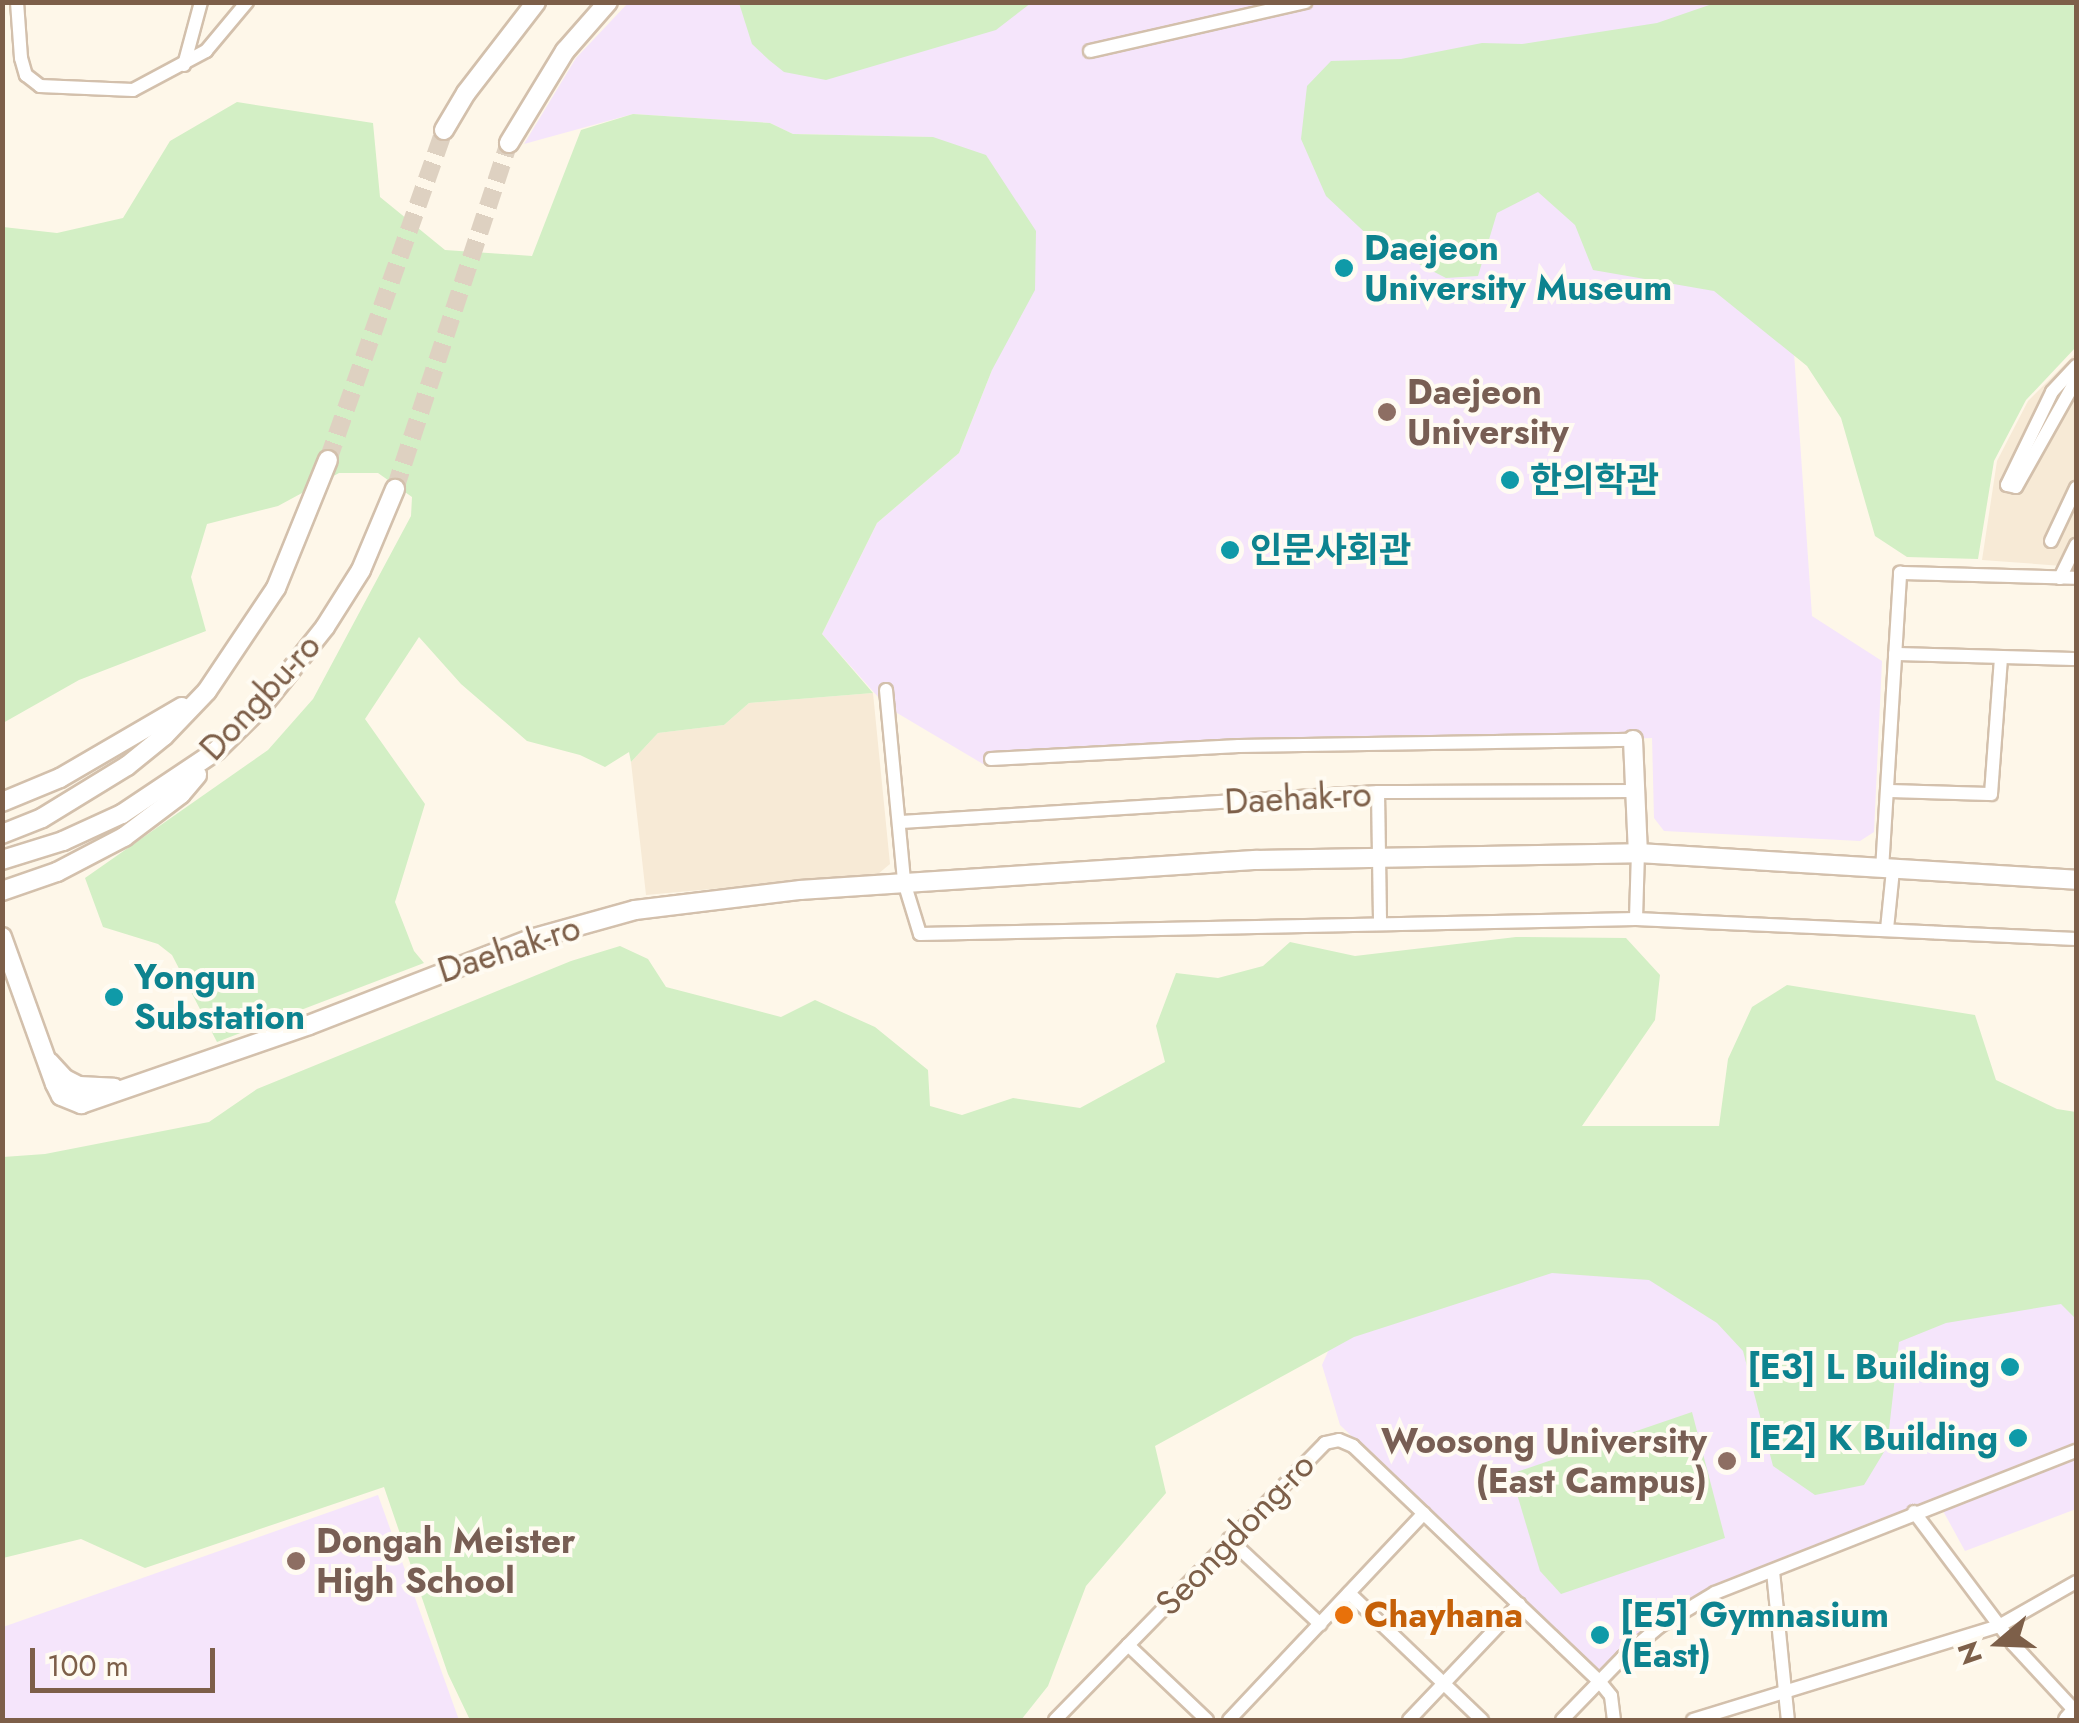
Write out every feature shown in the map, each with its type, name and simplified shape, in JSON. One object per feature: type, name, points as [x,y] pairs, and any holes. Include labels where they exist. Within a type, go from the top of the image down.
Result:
[{"type":"main road","points":[[444,130],[466,93],[536,2]]},
{"type":"main road","points":[[509,144],[565,51],[608,2]]},
{"type":"main road","name":"Dongbu-ro","points":[[2,834],[56,810],[127,766],[164,736],[207,691],[276,588],[328,460]]},
{"type":"main road","name":"Dongbu-ro","points":[[2,860],[62,841],[122,814],[216,751],[263,705],[326,627],[362,570],[395,489]]},
{"type":"main road","points":[[2,802],[60,778],[207,691]]},
{"type":"main road","points":[[1633,740],[1638,852]]},
{"type":"main road","points":[[2,891],[57,872],[124,837],[181,794],[216,751]]},
{"type":"main road","name":"Daehak-ro","points":[[2,938],[48,1060],[65,1079],[79,1086],[130,1087],[309,1024],[531,938],[636,910],[904,882],[1256,860],[1638,852],[2076,880]]},
{"type":"main road","points":[[2068,1720],[2076,1711]]},
{"type":"street","points":[[17,2],[26,76],[40,86],[132,90],[184,64],[227,31],[247,2]]},
{"type":"street","points":[[184,64],[201,2]]},
{"type":"street","points":[[1090,52],[1304,2]]},
{"type":"street","points":[[2076,366],[2052,392],[2007,485],[2016,487],[2076,380]]},
{"type":"street","points":[[2052,541],[2076,488]]},
{"type":"street","points":[[2060,578],[2076,545]]},
{"type":"street","points":[[1887,929],[1888,792],[1900,573],[2076,578]]},
{"type":"street","points":[[1895,654],[2076,660]]},
{"type":"street","points":[[1888,792],[1991,794],[2001,658]]},
{"type":"street","points":[[886,690],[904,882],[920,934],[1636,919],[2076,939]]},
{"type":"street","points":[[991,759],[1239,746],[1633,740]]},
{"type":"street","name":"Daehak-ro","points":[[900,822],[1378,792],[1636,791]]},
{"type":"street","points":[[1378,792],[1380,924]]},
{"type":"street","points":[[1636,919],[1638,852]]},
{"type":"street","name":"Seongdong-ro","points":[[1055,1720],[1324,1443],[1339,1440],[1353,1446],[1599,1681]]},
{"type":"street","points":[[1562,1720],[1660,1626],[1715,1593],[2076,1451]]},
{"type":"street","points":[[1914,1512],[1999,1626],[2076,1711]]},
{"type":"street","points":[[1228,1720],[1424,1513]]},
{"type":"street","points":[[1229,1539],[1320,1624]]},
{"type":"street","points":[[1773,1570],[1788,1720]]},
{"type":"street","points":[[1692,1720],[1999,1626],[2076,1582]]},
{"type":"street","points":[[1349,1593],[1482,1720]]},
{"type":"street","points":[[1409,1720],[1519,1604]]},
{"type":"street","points":[[1128,1645],[1206,1720]]},
{"type":"street","points":[[1599,1681],[1611,1696],[1614,1720]]},
{"type":"shaded area","name":"Daejeon University","points":[[628,3],[1894,3],[1779,133],[1812,616],[1882,661],[1874,832],[1860,841],[1664,831],[1654,818],[1652,738],[983,764],[887,707],[822,634],[877,523],[959,453],[992,370],[933,137],[793,134],[770,123],[633,114],[524,144],[576,58]]},
{"type":"shaded area","points":[[2076,353],[2076,567],[1982,560],[1997,461],[2028,401]]},
{"type":"shaded area","points":[[873,693],[890,864],[878,874],[646,895],[631,762],[658,733],[724,725],[749,703]]},
{"type":"shaded area","name":"Woosong University (East Campus)","points":[[1540,1266],[2076,1303],[2076,1509],[1965,1551],[1936,1498],[1713,1587],[1598,1674],[1340,1425],[1322,1365],[1338,1329]]},
{"type":"shaded area","name":"Dongah Meister High School","points":[[378,1495],[459,1720],[3,1720],[3,1627]]},
{"type":"green space","points":[[739,2],[1031,3],[996,30],[826,80],[784,72],[769,60],[752,44]]},
{"type":"green space","points":[[2069,2],[2076,7],[2076,347],[2026,400],[1994,461],[1978,559],[1907,557],[1875,536],[1841,418],[1807,366],[1714,291],[1593,270],[1575,225],[1538,192],[1497,213],[1478,276],[1446,278],[1374,241],[1326,196],[1301,139],[1307,86],[1331,61],[1401,59],[1482,43],[1522,44],[1657,23],[1715,3]]},
{"type":"green space","points":[[237,102],[373,123],[380,197],[445,250],[532,256],[581,130],[633,114],[770,123],[793,134],[933,137],[986,155],[1036,231],[1035,290],[992,370],[959,453],[877,523],[822,634],[873,693],[749,703],[724,725],[658,733],[631,762],[629,752],[605,767],[580,755],[527,741],[461,684],[419,637],[365,719],[425,804],[395,902],[414,951],[424,963],[217,1042],[172,955],[158,944],[103,927],[85,878],[268,750],[313,699],[411,516],[412,497],[378,473],[339,473],[278,506],[207,524],[191,577],[206,631],[79,680],[3,723],[3,227],[57,233],[123,218],[170,141]]},
{"type":"green space","points":[[1516,937],[1626,938],[1660,975],[1655,1020],[1582,1126],[1719,1126],[1728,1059],[1752,1007],[1787,985],[1975,1015],[1996,1080],[2057,1109],[2076,1112],[2076,1319],[2061,1304],[1946,1323],[1899,1342],[1887,1447],[1864,1485],[1815,1495],[1773,1466],[1743,1351],[1717,1323],[1649,1280],[1552,1273],[1354,1337],[1155,1446],[1166,1493],[1086,1586],[1048,1686],[1021,1720],[470,1720],[448,1674],[384,1487],[145,1568],[81,1539],[3,1558],[3,1157],[45,1154],[209,1122],[257,1089],[571,961],[620,946],[648,959],[666,987],[781,1017],[815,1000],[875,1027],[928,1070],[930,1106],[962,1115],[1013,1098],[1080,1108],[1165,1062],[1156,1026],[1176,973],[1218,978],[1263,966],[1290,942],[1355,956]]},
{"type":"green space","points":[[1692,1412],[1725,1538],[1561,1594],[1540,1571],[1511,1474]]},
{"type":"tunnel","points":[[328,460],[444,130]]},
{"type":"tunnel","points":[[395,489],[509,143]]},
{"type":"place","name":"Daejeon University Museum","points":[[1344,268]]},
{"type":"place","name":"Daejeon University","points":[[1387,412]]},
{"type":"place","name":"한의학관","points":[[1510,480]]},
{"type":"place","name":"인문사회관","points":[[1230,550]]},
{"type":"place","name":"Yongun Substation","points":[[114,997]]},
{"type":"place","name":"[E3] L Building","points":[[2010,1367]]},
{"type":"place","name":"[E2] K Building","points":[[2018,1438]]},
{"type":"place","name":"Woosong University (East Campus)","points":[[1727,1461]]},
{"type":"place","name":"Dongah Meister High School","points":[[296,1561]]},
{"type":"place","name":"Chayhana","points":[[1344,1615]]},
{"type":"place","name":"[E5] Gymnasium (East)","points":[[1600,1635]]}]
